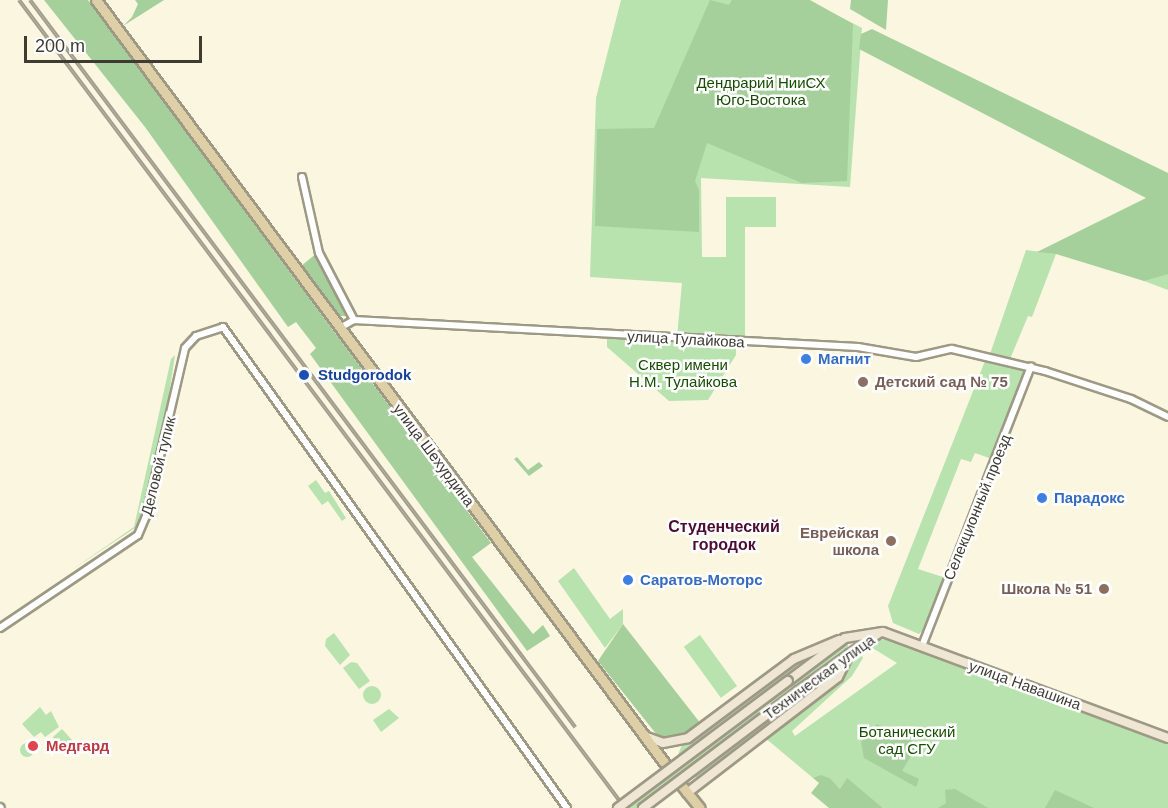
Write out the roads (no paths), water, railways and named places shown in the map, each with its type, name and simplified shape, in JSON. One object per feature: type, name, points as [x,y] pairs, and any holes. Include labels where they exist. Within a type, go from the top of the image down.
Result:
[{"type":"main road","name":"улица Шехурдина","points":[[96,0],[666,765]]},
{"type":"main road","name":"улица Навашина","points":[[883,632],[1168,738]]},
{"type":"main road","name":"Техническая улица","points":[[618,808],[847,638],[883,632]]},
{"type":"main road","name":"Техническая улица","points":[[643,808],[797,692],[883,632]]},
{"type":"main road","points":[[644,736],[663,743],[688,738],[794,659],[847,638]]},
{"type":"main road","points":[[700,808],[685,790],[838,677],[852,652]]},
{"type":"street","points":[[302,177],[319,253],[354,320],[340,328]]},
{"type":"street","name":"улица Тулайкова","points":[[354,320],[858,347],[916,357],[952,349],[1031,367],[1131,399],[1168,417]]},
{"type":"street","name":"Деловой тупик","points":[[0,628],[138,535],[146,516],[184,348],[196,336],[223,327],[567,808]]},
{"type":"street","name":"Селекционный проезд","points":[[922,646],[1031,367]]},
{"type":"street","points":[[847,638],[856,641],[852,652]]},
{"type":"railway","points":[[19,0],[619,800]]},
{"type":"railway","points":[[30,0],[575,727]]},
{"type":"place","name":"Магнит","points":[[806,359]]},
{"type":"place","name":"Studgorodok","points":[[304,375]]},
{"type":"place","name":"Детский сад № 75","points":[[863,382]]},
{"type":"place","name":"Парадокс","points":[[1042,498]]},
{"type":"place","name":"Еврейская школа","points":[[891,541]]},
{"type":"place","name":"Саратов-Моторс","points":[[628,580]]},
{"type":"place","name":"Школа № 51","points":[[1104,589]]},
{"type":"place","name":"Медгард","points":[[33,746]]},
{"type":"district","name":"Студенческий городок","points":[[724,536]]},
{"type":"park label","name":"Дендрарий НииСХ Юго-Востока","points":[[761,90]]},
{"type":"park label","name":"Сквер имени Н.М. Тулайкова","points":[[683,372]]},
{"type":"park label","name":"Ботанический сад СГУ","points":[[907,740]]}]
